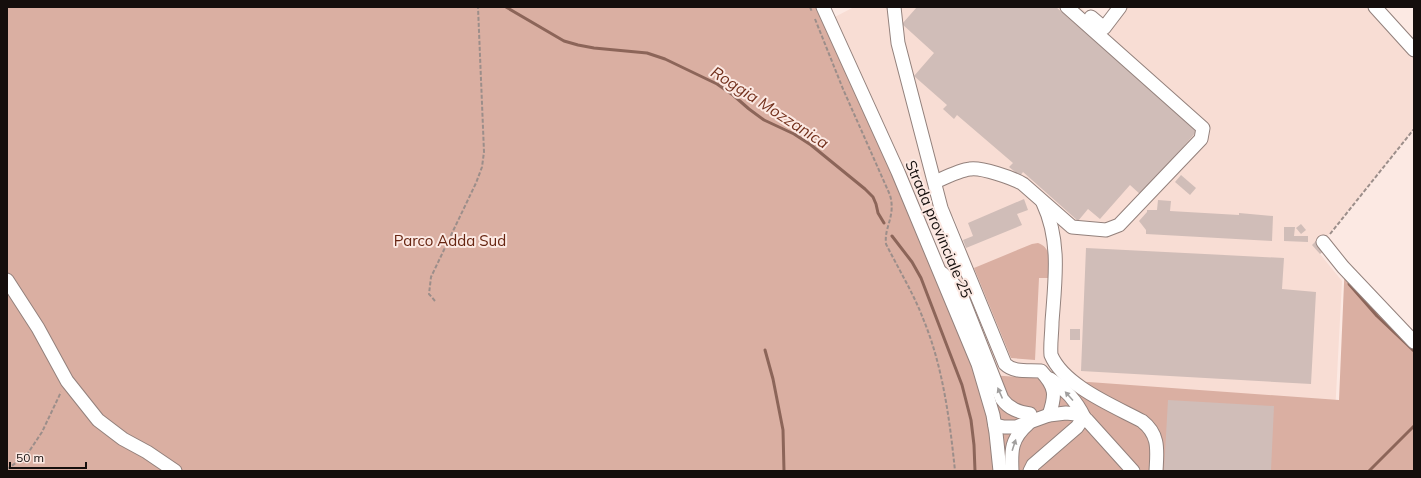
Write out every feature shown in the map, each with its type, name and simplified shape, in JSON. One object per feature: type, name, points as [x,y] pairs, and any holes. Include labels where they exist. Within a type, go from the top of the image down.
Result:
[{"type":"street","name":"Strada provinciale 25","points":[[823,7],[898,172],[978,364],[995,425],[1000,471]]},
{"type":"street","points":[[894,7],[898,43],[942,208],[1004,364],[1009,368],[1018,370],[1041,371],[1060,386],[1080,408],[1084,417],[1133,471]]},
{"type":"street","points":[[935,182],[970,169],[994,173],[1014,179],[1023,184],[1072,227],[1106,230],[1119,225],[1201,140],[1202,128],[1067,7]]},
{"type":"street","points":[[1080,7],[1104,28],[1120,7]]},
{"type":"street","points":[[1376,7],[1414,50]]},
{"type":"street","points":[[1042,200],[1051,222],[1056,257],[1051,355],[1075,383],[1142,421],[1151,429],[1156,439],[1157,446],[1156,471]]},
{"type":"street","points":[[1322,242],[1343,267],[1414,342]]},
{"type":"street","points":[[939,271],[951,281],[960,292],[1002,399],[1005,403],[1029,419]]},
{"type":"street","points":[[7,280],[38,328],[67,381],[98,420],[123,439],[147,452],[175,471]]},
{"type":"street","points":[[1048,378],[1055,394],[1054,402],[1049,415]]},
{"type":"street","points":[[995,425],[1010,428],[1021,426],[1029,419],[1071,413],[1084,417]]},
{"type":"street","points":[[1030,471],[1033,465],[1077,427],[1084,417]]},
{"type":"street","points":[[1012,471],[1011,457],[1014,441],[1029,419]]},
{"type":"path","points":[[435,301],[429,294],[431,277],[476,183],[482,167],[484,152],[478,7]]},
{"type":"path","points":[[810,7],[843,89],[890,195],[892,211],[886,235],[886,244],[917,302],[930,338],[949,415],[955,471]]},
{"type":"path","points":[[1322,242],[1414,129]]},
{"type":"path","points":[[7,469],[26,456],[42,432],[67,381]]},
{"type":"shaded area","points":[[854,7],[1080,7],[1104,28],[1120,7],[1375,7],[1414,50],[1414,129],[1323,242],[1325,250],[1320,254],[1342,281],[1332,471],[1002,471],[940,264],[966,248],[953,216],[921,227],[829,20]]},
{"type":"green space","name":"Parco Adda Sud","points":[[7,7],[819,7],[892,171],[976,374],[1339,400],[1345,260],[1414,333],[1414,471],[7,471]]},
{"type":"green space","points":[[1038,243],[1043,245],[1048,253],[1049,278],[1039,278],[1035,360],[1011,358],[974,268],[1032,244]]},
{"type":"building","points":[[917,7],[1056,7],[1197,131],[1141,195],[1130,185],[1100,219],[1088,209],[1078,221],[1023,172],[1020,176],[1009,167],[1013,163],[957,115],[954,119],[943,109],[947,105],[914,76],[934,53],[902,24]]},
{"type":"building","points":[[1181,175],[1196,188],[1190,195],[1175,182]]},
{"type":"building","points":[[1024,199],[1028,210],[1017,214],[1022,225],[966,248],[963,240],[973,236],[968,223]]},
{"type":"building","points":[[1158,200],[1171,201],[1170,211],[1239,215],[1239,213],[1273,216],[1272,241],[1146,234],[1146,230],[1139,221],[1147,210],[1157,210]]},
{"type":"building","points":[[1301,224],[1306,230],[1301,234],[1296,228]]},
{"type":"building","points":[[1284,227],[1295,227],[1294,236],[1308,236],[1308,242],[1284,241]]},
{"type":"building","points":[[1317,240],[1325,250],[1320,254],[1312,245]]},
{"type":"building","points":[[1086,248],[1284,258],[1282,289],[1316,292],[1311,384],[1081,371]]},
{"type":"building","points":[[1070,329],[1080,329],[1080,340],[1070,340]]},
{"type":"building","points":[[1168,400],[1274,406],[1271,470],[1274,471],[1164,471]]},
{"type":"waterway","name":"Roggia Mozzanica","points":[[506,7],[564,41],[594,48],[647,53],[665,59],[717,84],[764,120],[794,134],[811,145],[865,189],[873,197],[878,213],[884,223]]},
{"type":"waterway","name":"Roggia Mozzanica","points":[[892,236],[912,262],[921,278],[962,385],[971,420],[975,471]]},
{"type":"waterway","points":[[1349,284],[1377,316],[1414,351]]},
{"type":"waterway","points":[[765,350],[773,379],[783,430],[784,471]]},
{"type":"waterway","points":[[1369,471],[1414,426]]}]
